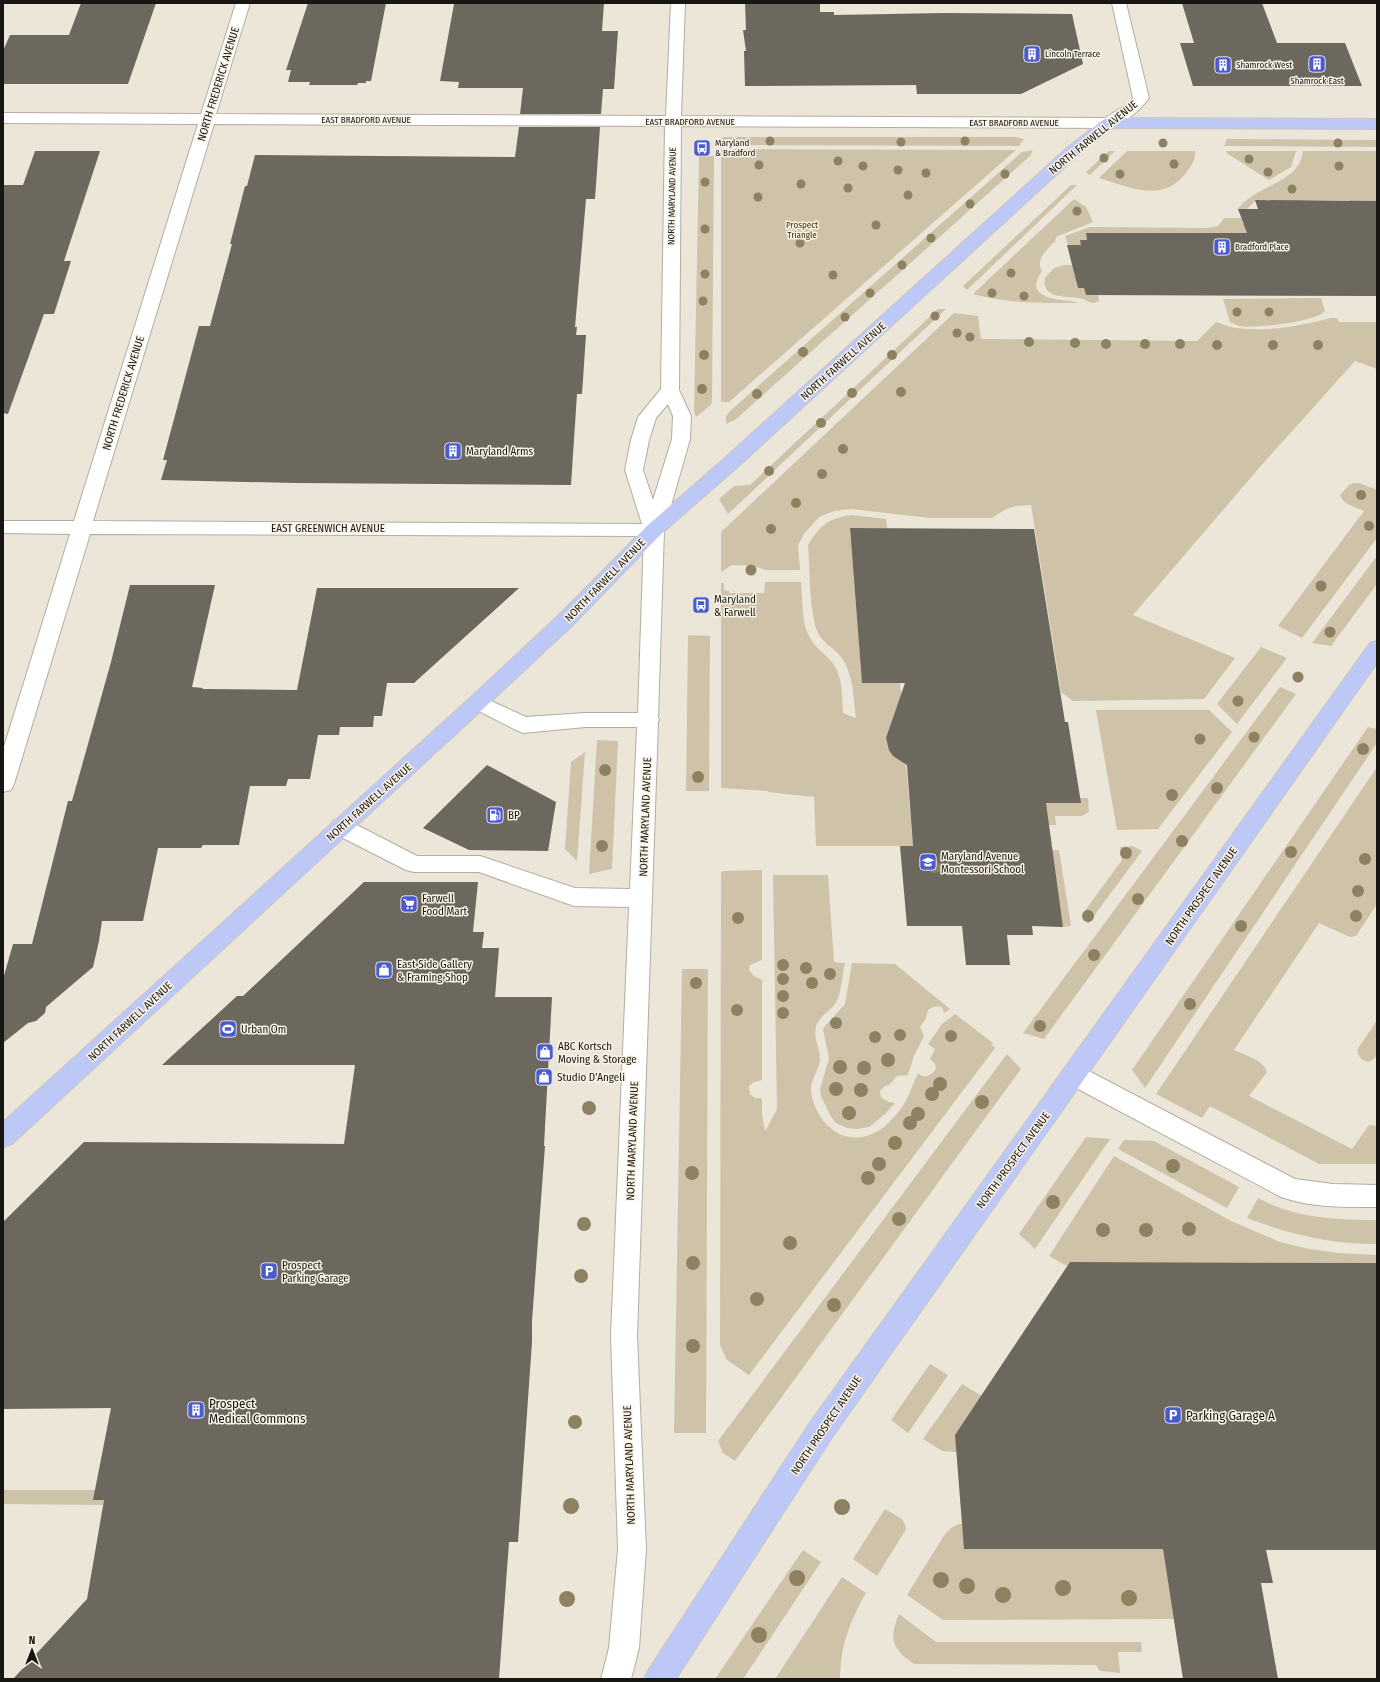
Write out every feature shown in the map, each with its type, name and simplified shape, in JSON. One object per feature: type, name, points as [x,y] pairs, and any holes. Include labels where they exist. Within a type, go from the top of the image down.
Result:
[{"type":"main road","name":"EAST BRADFORD AVENUE","points":[[1108,123],[1377,124]]},
{"type":"main road","name":"NORTH FARWELL AVENUE","points":[[3,1137],[478,702],[568,618],[654,530],[734,460],[1074,150],[1108,123]]},
{"type":"main road","name":"NORTH PROSPECT AVENUE","points":[[659,1679],[821,1430],[1377,648]]},
{"type":"street","name":"NORTH FREDERICK AVENUE","points":[[3,784],[243,3]]},
{"type":"street","name":"NORTH MARYLAND AVENUE","points":[[616,1679],[624,1648],[632,1549],[624,1336],[649,720],[654,530],[681,439],[682,416],[670,390],[674,122],[678,3]]},
{"type":"street","name":"NORTH FARWELL AVENUE","points":[[1108,123],[1136,105],[1141,98],[1119,3]]},
{"type":"street","name":"EAST BRADFORD AVENUE","points":[[3,118],[1108,123]]},
{"type":"street","name":"NORTH MARYLAND AVENUE","points":[[654,530],[634,470],[647,417],[670,390]]},
{"type":"street","name":"EAST GREENWICH AVENUE","points":[[3,527],[654,530]]},
{"type":"street","points":[[478,702],[523,725],[585,720],[649,720]]},
{"type":"street","points":[[341,827],[414,864],[480,864],[574,898],[642,898]]},
{"type":"street","points":[[1074,1075],[1290,1189],[1310,1194],[1331,1196],[1377,1196]]},
{"type":"green space","points":[[722,137],[1016,137],[1024,139],[1019,146],[722,145]]},
{"type":"green space","points":[[1227,139],[1377,140],[1377,147],[1224,146]]},
{"type":"green space","name":"Prospect Triangle","points":[[721,149],[1016,150],[729,402],[721,402]]},
{"type":"green space","points":[[1033,150],[1030,156],[735,420],[726,424],[726,416],[731,410],[1022,152]]},
{"type":"green space","points":[[1109,151],[1115,151],[1090,175],[1086,172]]},
{"type":"green space","points":[[1127,151],[1195,151],[1195,157],[1186,173],[1177,182],[1156,191],[1133,189],[1099,178]]},
{"type":"green space","points":[[1226,151],[1296,151],[1291,167],[1269,180],[1228,154]]},
{"type":"green space","points":[[1303,151],[1377,151],[1377,201],[1364,201],[1352,206],[1349,200],[1305,200],[1294,206],[1291,200],[1256,200],[1247,209],[1238,209],[1254,194],[1285,178],[1294,171],[1300,162]]},
{"type":"green space","points":[[699,156],[714,156],[712,400],[711,405],[696,417],[694,411]]},
{"type":"green space","points":[[1071,185],[1077,185],[967,290],[963,286]]},
{"type":"green space","points":[[1074,199],[1086,207],[1093,222],[1056,237],[1055,242],[1042,256],[1040,267],[1042,271],[1037,281],[1037,288],[1047,297],[1079,303],[1039,303],[999,300],[973,294]]},
{"type":"green space","points":[[1224,218],[1241,218],[1243,224],[1252,224],[1271,233],[1086,233],[1087,240],[1081,245],[1068,245],[1065,236],[1090,227],[1207,228],[1218,226]]},
{"type":"green space","points":[[1064,265],[1072,265],[1078,288],[1084,288],[1086,295],[1098,295],[1099,301],[1091,303],[1079,298],[1056,295],[1047,290],[1045,278],[1054,268]]},
{"type":"green space","points":[[1321,298],[1325,311],[1319,315],[1284,324],[1246,327],[1230,322],[1223,299]]},
{"type":"green space","points":[[938,309],[946,309],[728,514],[719,499],[734,486],[750,485]]},
{"type":"green space","points":[[954,313],[978,316],[981,339],[1197,341],[1216,322],[1234,328],[1272,329],[1308,324],[1330,318],[1337,318],[1339,322],[1377,322],[1377,369],[1355,361],[1259,468],[1133,615],[1235,658],[1204,699],[1073,701],[1061,692],[1031,505],[1016,506],[1006,509],[992,518],[930,518],[851,509],[834,511],[819,517],[804,534],[798,545],[800,570],[765,570],[755,566],[732,565],[721,572],[721,532]]},
{"type":"green space","points":[[1359,483],[1377,490],[1377,538],[1302,638],[1278,626],[1364,511],[1344,501],[1340,495],[1349,485]]},
{"type":"green space","points":[[852,515],[886,519],[887,528],[850,529],[862,682],[900,683],[903,710],[886,738],[890,750],[906,763],[913,846],[816,846],[814,797],[768,791],[721,788],[721,583],[724,583],[724,590],[729,591],[729,593],[764,593],[765,582],[801,582],[803,615],[808,634],[812,642],[830,660],[837,671],[840,678],[842,692],[843,713],[856,718],[851,678],[845,664],[841,657],[820,637],[815,624],[811,602],[808,545],[817,532],[826,524],[837,518]]},
{"type":"green space","points":[[1377,556],[1377,584],[1331,646],[1312,643]]},
{"type":"green space","points":[[688,635],[710,636],[709,791],[686,791]]},
{"type":"green space","points":[[1261,647],[1287,658],[1237,724],[1217,704]]},
{"type":"green space","points":[[1280,687],[1296,694],[1044,1039],[1023,1033]]},
{"type":"green space","points":[[1096,710],[1209,710],[1232,732],[1158,829],[1117,830]]},
{"type":"green space","points":[[1368,727],[1377,729],[1377,743],[1145,1088],[1132,1070]]},
{"type":"green space","points":[[597,740],[618,741],[612,869],[589,874]]},
{"type":"green space","points":[[585,752],[577,861],[565,849],[571,762]]},
{"type":"green space","points":[[1377,767],[1377,904],[1356,936],[1350,937],[1319,923],[1234,1050],[1258,1061],[1267,1072],[1249,1096],[1352,1149],[1369,1125],[1377,1126],[1377,1164],[1319,1164],[1210,1106],[1202,1118],[1156,1094]]},
{"type":"green space","points":[[1080,798],[1088,798],[1089,812],[1082,816],[1055,816],[1056,825],[1035,825],[1020,803],[1080,803]]},
{"type":"green space","points":[[1133,846],[1142,851],[1088,924],[1084,919],[1084,912],[1122,860],[1120,847]]},
{"type":"green space","points":[[1040,850],[1059,850],[1071,926],[1063,927]]},
{"type":"green space","points":[[762,870],[762,960],[750,965],[749,970],[754,976],[762,980],[762,1080],[754,1082],[749,1086],[750,1094],[755,1098],[762,1098],[762,1115],[765,1130],[777,1109],[773,875],[828,875],[834,962],[845,963],[837,1000],[833,1007],[817,1023],[815,1032],[820,1060],[812,1081],[811,1089],[817,1111],[823,1121],[831,1129],[851,1137],[862,1137],[877,1132],[887,1125],[905,1103],[918,1073],[923,1076],[928,1076],[936,1069],[935,1064],[930,1059],[935,1049],[928,1044],[942,1024],[955,1014],[993,1043],[992,1045],[995,1048],[749,1375],[727,1360],[720,1345],[721,872]]},
{"type":"green space","points":[[852,963],[895,964],[950,1009],[944,1013],[942,1007],[940,1006],[928,1010],[926,1018],[920,1027],[924,1036],[914,1056],[908,1075],[897,1076],[889,1085],[885,1086],[880,1091],[881,1098],[895,1103],[885,1114],[869,1127],[856,1129],[847,1128],[836,1123],[831,1117],[821,1096],[820,1089],[829,1058],[823,1029],[845,1004]]},
{"type":"green space","points":[[682,969],[708,969],[706,1433],[674,1433]]},
{"type":"green space","points":[[1377,1020],[1377,1055],[1369,1062],[1361,1058],[1357,1050]]},
{"type":"green space","points":[[1007,1054],[1021,1069],[735,1461],[723,1453],[718,1441]]},
{"type":"green space","points":[[1086,1137],[1110,1139],[1035,1249],[1019,1234]]},
{"type":"green space","points":[[1124,1140],[1154,1141],[1239,1187],[1227,1208],[1118,1149]]},
{"type":"green space","points":[[1114,1156],[1231,1221],[1280,1242],[1309,1249],[1339,1253],[1377,1255],[1377,1263],[1070,1262],[1067,1266],[1049,1256]]},
{"type":"green space","points":[[1258,1198],[1272,1205],[1301,1214],[1332,1218],[1377,1220],[1377,1244],[1360,1244],[1310,1237],[1279,1229],[1247,1218]]},
{"type":"green space","points":[[930,1364],[948,1375],[908,1433],[891,1420]]},
{"type":"green space","points":[[962,1384],[982,1396],[956,1452],[942,1451],[923,1439]]},
{"type":"green space","points":[[3,1490],[106,1490],[103,1505],[3,1504]]},
{"type":"green space","points":[[885,1509],[902,1519],[906,1527],[877,1576],[853,1559]]},
{"type":"green space","points":[[962,1524],[965,1549],[1163,1549],[1174,1619],[943,1620],[907,1595],[945,1534],[951,1528]]},
{"type":"green space","points":[[803,1550],[821,1562],[743,1679],[715,1679]]},
{"type":"green space","points":[[842,1577],[866,1593],[847,1634],[842,1655],[840,1679],[775,1679]]},
{"type":"green space","points":[[899,1614],[936,1642],[1141,1642],[1142,1652],[1118,1652],[1120,1673],[1100,1671],[1096,1665],[914,1664],[901,1654],[894,1643],[894,1630]]},
{"type":"building","points":[[81,3],[156,3],[128,84],[3,84],[3,51],[10,35],[69,35]]},
{"type":"building","points":[[308,3],[386,3],[371,81],[366,81],[366,83],[358,83],[357,85],[309,85],[310,82],[288,82],[291,70],[286,70]]},
{"type":"building","points":[[604,3],[602,31],[618,31],[614,89],[603,89],[601,114],[520,114],[523,88],[458,88],[459,82],[440,81],[454,4]]},
{"type":"building","points":[[745,3],[820,3],[820,12],[834,12],[834,15],[945,13],[1072,14],[1083,64],[1021,94],[917,94],[916,85],[745,86],[744,51],[746,51],[743,30],[746,30]]},
{"type":"building","points":[[1182,3],[1262,3],[1277,43],[1345,43],[1362,86],[1193,86],[1180,43],[1194,43]]},
{"type":"building","points":[[519,127],[600,127],[595,199],[586,199],[575,327],[577,327],[576,335],[586,335],[582,394],[577,394],[571,485],[295,483],[161,480],[167,460],[163,460],[199,326],[210,326],[232,244],[230,244],[245,186],[247,186],[255,155],[515,157]]},
{"type":"building","points":[[35,151],[100,151],[64,261],[71,261],[54,314],[44,314],[8,414],[3,413],[3,185],[23,185]]},
{"type":"building","name":"Bradford Place","points":[[1255,200],[1377,201],[1377,296],[1086,295],[1084,288],[1078,288],[1067,245],[1081,245],[1080,240],[1087,240],[1086,233],[1247,233],[1238,209],[1258,209]]},
{"type":"building","points":[[850,528],[1034,529],[1065,722],[1068,722],[1081,803],[1046,803],[1063,927],[1032,926],[1033,935],[1007,935],[1010,965],[966,965],[962,926],[907,926],[900,846],[913,846],[907,765],[893,756],[889,750],[886,738],[905,683],[862,683]]},
{"type":"building","points":[[130,585],[215,585],[192,687],[203,688],[202,689],[297,690],[317,588],[519,588],[414,683],[387,683],[382,716],[374,716],[373,727],[340,727],[339,735],[318,735],[310,779],[288,779],[286,786],[250,786],[239,845],[203,845],[201,848],[158,848],[143,921],[102,921],[93,967],[46,1007],[45,1013],[36,1021],[28,1023],[3,1043],[3,979],[13,944],[32,944],[68,801],[72,801],[111,662]]},
{"type":"building","name":"BP","points":[[487,765],[556,802],[548,851],[469,850],[423,828]]},
{"type":"building","name":"Prospect Medical Commons","points":[[364,882],[478,882],[473,932],[484,932],[482,948],[499,948],[495,997],[552,997],[545,1146],[518,1542],[509,1542],[499,1679],[13,1679],[87,1599],[104,1500],[93,1500],[111,1408],[3,1409],[3,1222],[84,1142],[344,1144],[355,1065],[162,1065],[237,996],[243,996]]},
{"type":"building","name":"Parking Garage A","points":[[1070,1262],[1377,1263],[1377,1550],[1266,1550],[1273,1583],[1261,1583],[1278,1679],[1183,1679],[1163,1549],[964,1549],[955,1435]]},
{"type":"place","name":"Lincoln Terrace","points":[[1032,54]]},
{"type":"place","name":"Shamrock East","points":[[1317,64]]},
{"type":"place","name":"Shamrock West","points":[[1223,65]]},
{"type":"place","name":"Maryland & Bradford","points":[[702,148]]},
{"type":"place","name":"Bradford Place","points":[[1222,247]]},
{"type":"place","name":"Maryland Arms","points":[[453,451]]},
{"type":"place","name":"Maryland & Farwell","points":[[701,605]]},
{"type":"place","name":"BP","points":[[495,815]]},
{"type":"place","name":"Maryland Avenue Montessori School","points":[[928,862]]},
{"type":"place","name":"Farwell Food Mart","points":[[409,904]]},
{"type":"place","name":"East Side Gallery & Framing Shop","points":[[384,970]]},
{"type":"place","name":"Urban Om","points":[[228,1029]]},
{"type":"place","name":"ABC Kortsch Moving & Storage","points":[[545,1052]]},
{"type":"place","name":"Studio D’Angeli","points":[[544,1077]]},
{"type":"place","name":"Prospect Parking Garage","points":[[269,1271]]},
{"type":"place","name":"Prospect Medical Commons","points":[[196,1410]]},
{"type":"place","name":"Parking Garage A","points":[[1173,1415]]}]
